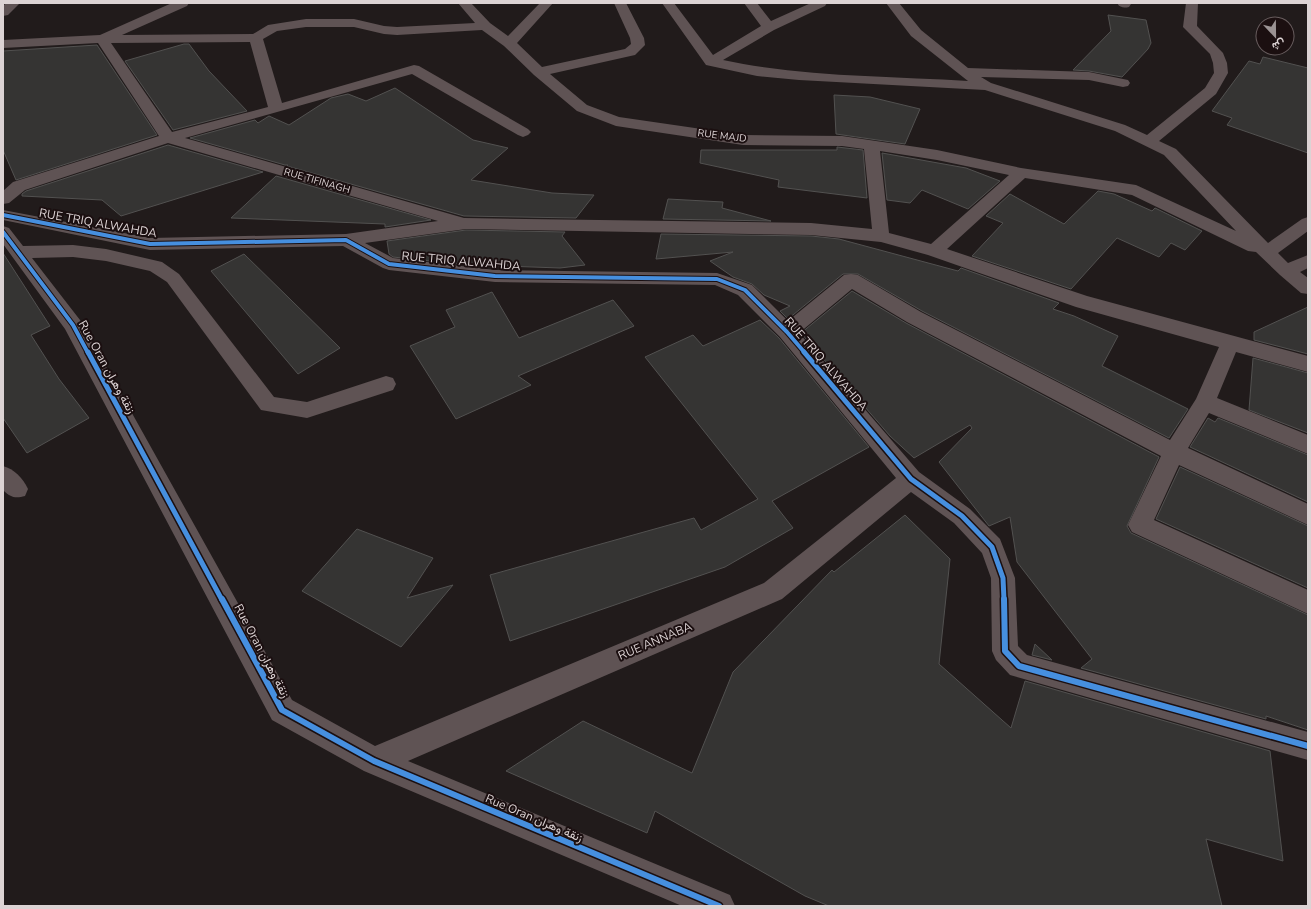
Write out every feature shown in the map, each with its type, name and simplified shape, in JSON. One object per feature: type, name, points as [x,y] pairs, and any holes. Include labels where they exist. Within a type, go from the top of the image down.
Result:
[{"type":"street","points":[[3,12],[14,3]]},
{"type":"street","points":[[102,39],[183,3]]},
{"type":"street","name":"RUE MAJD","points":[[464,3],[485,26],[509,43],[539,72],[582,108],[616,121],[744,140],[842,141],[937,155],[1020,173],[1136,190],[1267,253]]},
{"type":"street","points":[[509,43],[547,3]]},
{"type":"street","points":[[539,72],[630,52],[638,45],[637,38],[620,3]]},
{"type":"street","points":[[668,3],[711,62],[757,72],[799,76],[986,86],[1120,128],[1170,152],[1267,253],[1286,271],[1308,288]]},
{"type":"street","points":[[750,3],[769,27]]},
{"type":"street","points":[[711,62],[769,27],[821,3]]},
{"type":"street","points":[[892,3],[916,33],[964,72],[986,86]]},
{"type":"street","points":[[1148,142],[1210,91],[1221,72],[1220,63],[1216,53],[1190,26],[1192,3]]},
{"type":"street","points":[[3,44],[102,39],[256,38],[273,28],[306,23],[354,23],[384,30],[397,31],[485,26]]},
{"type":"street","points":[[256,38],[276,109]]},
{"type":"street","points":[[102,39],[168,138]]},
{"type":"street","points":[[3,199],[19,186],[168,138],[276,109],[414,69],[522,132]]},
{"type":"street","points":[[964,72],[1089,76],[1123,83]]},
{"type":"street","name":"RUE TIFINAGH","points":[[168,138],[466,223]]},
{"type":"street","points":[[872,146],[881,236]]},
{"type":"street","points":[[934,251],[1020,173]]},
{"type":"street","name":"RUE TRIQ ALWAHDA","points":[[3,215],[150,244],[346,240],[389,264],[495,276],[717,279],[745,290],[787,332],[911,479],[962,516],[992,547],[1003,578],[1005,652],[1019,666],[1308,746]]},
{"type":"street","points":[[346,240],[466,223],[811,229],[881,236],[934,251],[1083,302],[1308,364]]},
{"type":"street","points":[[1267,253],[1308,223]]},
{"type":"street","name":"Rue Oran زنقة وهران","points":[[3,232],[73,325],[282,710],[374,761],[719,906]]},
{"type":"street","points":[[18,252],[86,252],[156,266],[173,278],[268,404],[307,410],[386,384]]},
{"type":"street","points":[[1286,271],[1308,261]]},
{"type":"street","points":[[787,332],[851,280],[914,317],[1174,452],[1308,515]]},
{"type":"street","points":[[1230,343],[1205,402],[1174,452],[1140,525],[1308,602]]},
{"type":"street","points":[[1205,402],[1308,445]]},
{"type":"street","name":"RUE ANNABA","points":[[374,761],[773,591],[911,479]]},
{"type":"building","points":[[1108,15],[1146,20],[1151,43],[1148,49],[1122,77],[1089,71],[1073,70],[1111,31]]},
{"type":"building","points":[[184,44],[189,44],[209,71],[247,111],[173,130],[125,61]]},
{"type":"building","points":[[97,45],[157,135],[16,180],[3,150],[3,51]]},
{"type":"building","points":[[1263,57],[1308,68],[1308,153],[1227,125],[1232,118],[1212,111],[1249,61],[1260,64]]},
{"type":"building","points":[[395,88],[473,140],[508,148],[471,180],[552,193],[594,195],[576,218],[464,216],[190,138],[255,120],[258,123],[269,116],[289,125],[331,98],[348,94],[366,101]]},
{"type":"building","points":[[834,95],[870,97],[920,109],[905,144],[836,134]]},
{"type":"building","points":[[168,145],[263,172],[121,216],[102,200],[22,196],[22,194],[26,191]]},
{"type":"building","points":[[837,147],[863,150],[867,198],[778,187],[779,180],[700,163],[701,150],[837,150]]},
{"type":"building","points":[[882,153],[966,168],[1000,181],[968,209],[922,190],[910,203],[887,200]]},
{"type":"building","points":[[276,176],[431,220],[385,227],[385,224],[231,218]]},
{"type":"building","points":[[1098,191],[1114,194],[1152,211],[1155,208],[1202,231],[1185,250],[1171,243],[1159,257],[1117,238],[1071,289],[972,256],[1003,223],[986,216],[1010,194],[1064,224]]},
{"type":"building","points":[[668,199],[723,202],[722,208],[771,221],[663,219]]},
{"type":"building","points":[[466,230],[565,232],[562,236],[585,265],[560,268],[477,266],[393,257],[389,254],[387,241]]},
{"type":"building","points":[[661,234],[811,236],[839,239],[958,271],[961,268],[1059,303],[1053,309],[1074,316],[1118,336],[1102,366],[1188,409],[1169,438],[922,311],[858,274],[843,274],[788,319],[780,311],[790,306],[764,295],[752,284],[733,277],[710,261],[733,252],[656,259]]},
{"type":"building","points":[[3,253],[50,326],[31,335],[59,379],[89,418],[27,453],[3,418]]},
{"type":"building","points":[[244,254],[340,348],[298,374],[211,271]]},
{"type":"building","points":[[852,291],[906,323],[1159,457],[1127,526],[1131,533],[1308,615],[1308,730],[1266,716],[1266,719],[1081,668],[1092,659],[1017,562],[1010,517],[989,526],[939,462],[972,428],[970,425],[914,458],[890,436],[801,333]]},
{"type":"building","points":[[492,292],[519,338],[613,300],[634,326],[518,376],[531,385],[456,419],[410,346],[455,327],[446,310]]},
{"type":"building","points":[[1308,307],[1308,354],[1254,340],[1254,332]]},
{"type":"building","points":[[760,320],[779,338],[869,447],[772,501],[793,528],[725,567],[510,641],[490,575],[694,518],[701,530],[758,499],[645,357],[693,335],[703,346]]},
{"type":"building","points":[[1253,358],[1308,373],[1308,433],[1249,410]]},
{"type":"building","points":[[1208,418],[1215,422],[1218,418],[1308,455],[1308,502],[1190,447]]},
{"type":"building","points":[[1180,467],[1308,526],[1308,588],[1156,519]]},
{"type":"building","points":[[905,515],[950,559],[939,664],[1011,728],[1025,681],[1270,751],[1283,861],[1206,839],[1222,906],[829,906],[805,896],[655,811],[647,833],[506,771],[583,721],[692,773],[733,672],[832,570],[834,572]]},
{"type":"building","points":[[357,529],[433,558],[407,598],[453,585],[401,647],[302,591]]},
{"type":"building","points":[[1035,644],[1052,660],[1032,655]]},
{"type":"cycle path","points":[[3,215],[150,244],[346,240],[389,264],[495,276],[717,279],[745,290],[787,332],[911,479],[962,516],[992,547],[1003,578],[1005,651],[1019,666],[1308,746]]},
{"type":"cycle path","points":[[3,232],[73,325],[282,710],[374,761],[719,906]]}]
